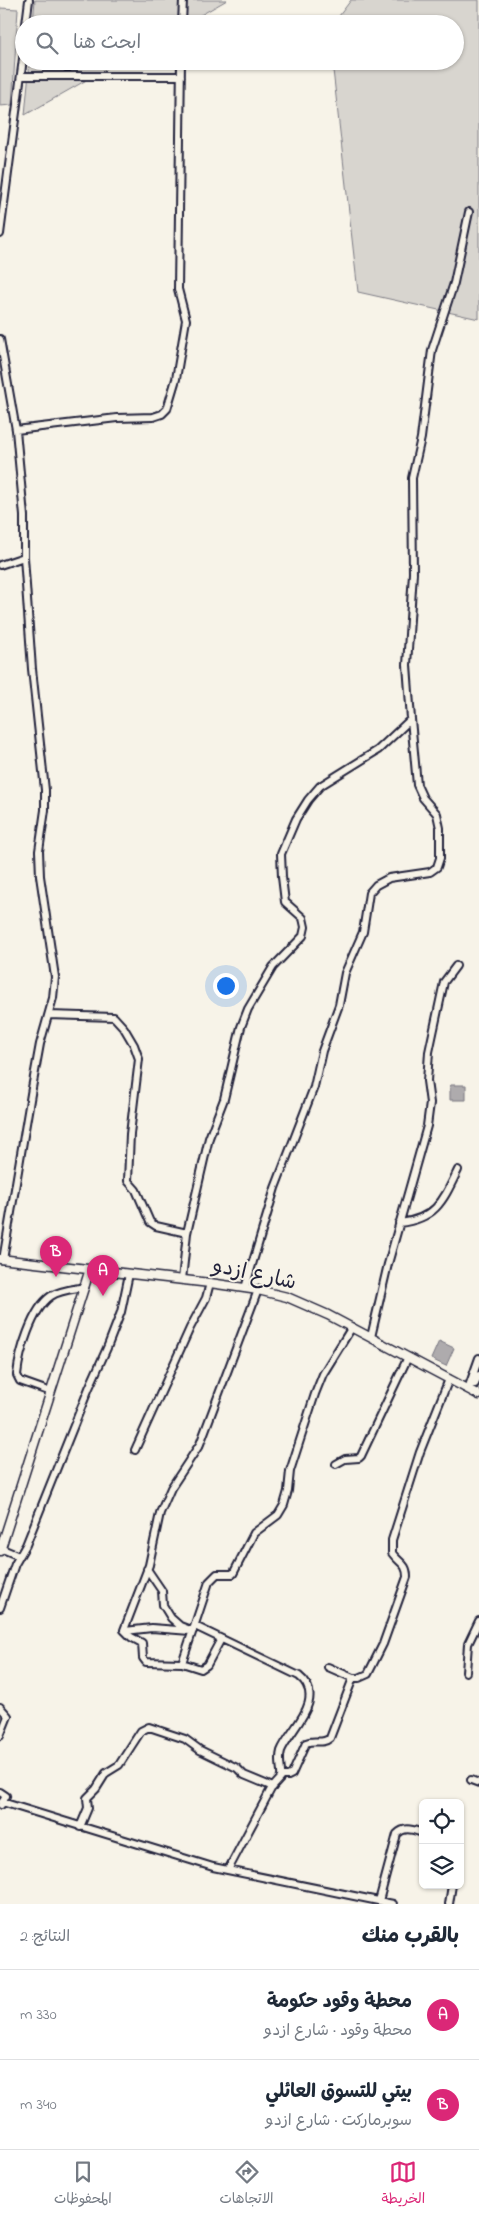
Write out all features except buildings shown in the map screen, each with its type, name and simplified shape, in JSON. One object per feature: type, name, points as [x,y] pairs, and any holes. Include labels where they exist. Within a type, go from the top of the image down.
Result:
[{"type":"street","points":[[27,15],[29,0]]},
{"type":"street","points":[[182,15],[183,0]]},
{"type":"street","points":[[0,234],[22,70]]},
{"type":"street","points":[[16,430],[116,418],[153,417],[162,414],[167,409],[176,379],[186,320],[178,289],[181,70]]},
{"type":"street","points":[[21,76],[181,76]]},
{"type":"street","points":[[245,1288],[275,1188],[314,1087],[322,1051],[338,1005],[345,973],[363,932],[369,893],[376,885],[389,878],[430,872],[437,867],[440,858],[440,828],[437,814],[423,798],[417,784],[407,665],[413,573],[412,478],[420,438],[432,350],[454,283],[469,212]]},
{"type":"street","points":[[0,339],[16,430],[24,516],[24,557],[32,669],[45,790],[39,851],[40,876],[55,977],[49,1015],[40,1044],[2,1259]]},
{"type":"street","points":[[0,565],[24,557]]},
{"type":"street","points":[[182,1280],[186,1233],[209,1138],[224,1099],[241,1027],[248,1009],[273,967],[303,936],[305,928],[303,918],[290,907],[284,898],[281,854],[286,839],[304,806],[320,786],[378,750],[411,719]]},
{"type":"street","points":[[371,1337],[399,1223],[427,1126],[430,1103],[427,1080],[429,1052],[442,989],[446,976],[456,966]]},
{"type":"street","points":[[49,1015],[114,1017],[124,1028],[134,1045],[139,1059],[130,1134],[128,1181],[136,1190],[150,1222],[156,1226],[186,1233]]},
{"type":"street","points":[[399,1223],[416,1221],[427,1216],[436,1208],[458,1170]]},
{"type":"street","name":"شارع ازدو","points":[[2,1259],[210,1283],[258,1290],[287,1297],[352,1327],[449,1379],[469,1386],[479,1395]]},
{"type":"street","points":[[20,1556],[0,1549],[90,1269]]},
{"type":"street","points":[[0,1608],[88,1388],[121,1312],[129,1274]]},
{"type":"street","points":[[135,1450],[190,1328],[206,1298],[210,1283]]},
{"type":"street","points":[[51,1392],[20,1380],[17,1375],[18,1365],[31,1324],[43,1302],[52,1295],[85,1287]]},
{"type":"street","points":[[125,1631],[125,1624],[148,1569],[160,1513],[171,1488],[200,1444],[258,1290]]},
{"type":"street","points":[[182,1663],[212,1578],[222,1573],[233,1574],[254,1533],[278,1515],[284,1505],[288,1491],[290,1471],[314,1394],[323,1374],[352,1327]]},
{"type":"street","points":[[336,1464],[345,1459],[362,1456],[408,1357]]},
{"type":"street","points":[[469,1386],[479,1358]]},
{"type":"street","points":[[469,1386],[475,1384],[479,1375]]},
{"type":"street","points":[[328,1667],[354,1678],[364,1676],[372,1669],[405,1586],[407,1569],[404,1563],[392,1553],[392,1540],[420,1452],[449,1379]]},
{"type":"street","points":[[148,1569],[162,1591],[164,1605],[171,1618],[180,1626],[221,1639],[284,1668],[300,1676],[308,1686],[310,1697],[306,1709],[300,1723],[286,1741],[280,1755],[282,1776],[279,1783],[273,1787],[228,1870]]},
{"type":"street","points":[[466,1672],[468,1644],[479,1621]]},
{"type":"street","points":[[125,1631],[152,1628],[194,1629]]},
{"type":"street","points":[[125,1631],[142,1643],[143,1658],[146,1662],[182,1663],[204,1668],[221,1639]]},
{"type":"street","points":[[282,1776],[292,1774],[306,1743],[313,1741],[323,1742],[330,1738],[354,1678]]},
{"type":"street","points":[[0,1707],[8,1716],[0,1736]]},
{"type":"street","points":[[80,1827],[88,1808],[87,1798],[96,1789],[106,1773],[120,1765],[141,1731],[150,1727],[185,1739],[200,1750],[237,1768],[244,1775],[273,1787]]},
{"type":"street","points":[[471,1780],[479,1783]]},
{"type":"street","points":[[0,1792],[6,1796],[1,1804],[228,1870],[393,1904]]},
{"type":"street","points":[[379,1901],[396,1834],[401,1829],[406,1828],[419,1832]]},
{"type":"street","points":[[448,1904],[451,1889]]},
{"type":"shaded area","points":[[35,0],[227,0],[201,15],[34,15]]},
{"type":"shaded area","points":[[351,0],[479,0],[479,319],[358,292],[333,70],[464,70],[464,15],[340,15]]},
{"type":"shaded area","points":[[0,8],[18,9],[18,15],[15,15],[12,105],[0,106]]},
{"type":"shaded area","points":[[29,70],[104,70],[25,115]]},
{"type":"shaded area","points":[[450,1085],[466,1085],[466,1100],[450,1100]]},
{"type":"shaded area","points":[[439,1341],[454,1348],[446,1366],[431,1359]]},
{"type":"place","name":"بيتي للتسوق العائلي","points":[[56,1277]]},
{"type":"place","name":"محطة وقود حكومة","points":[[103,1296]]}]
